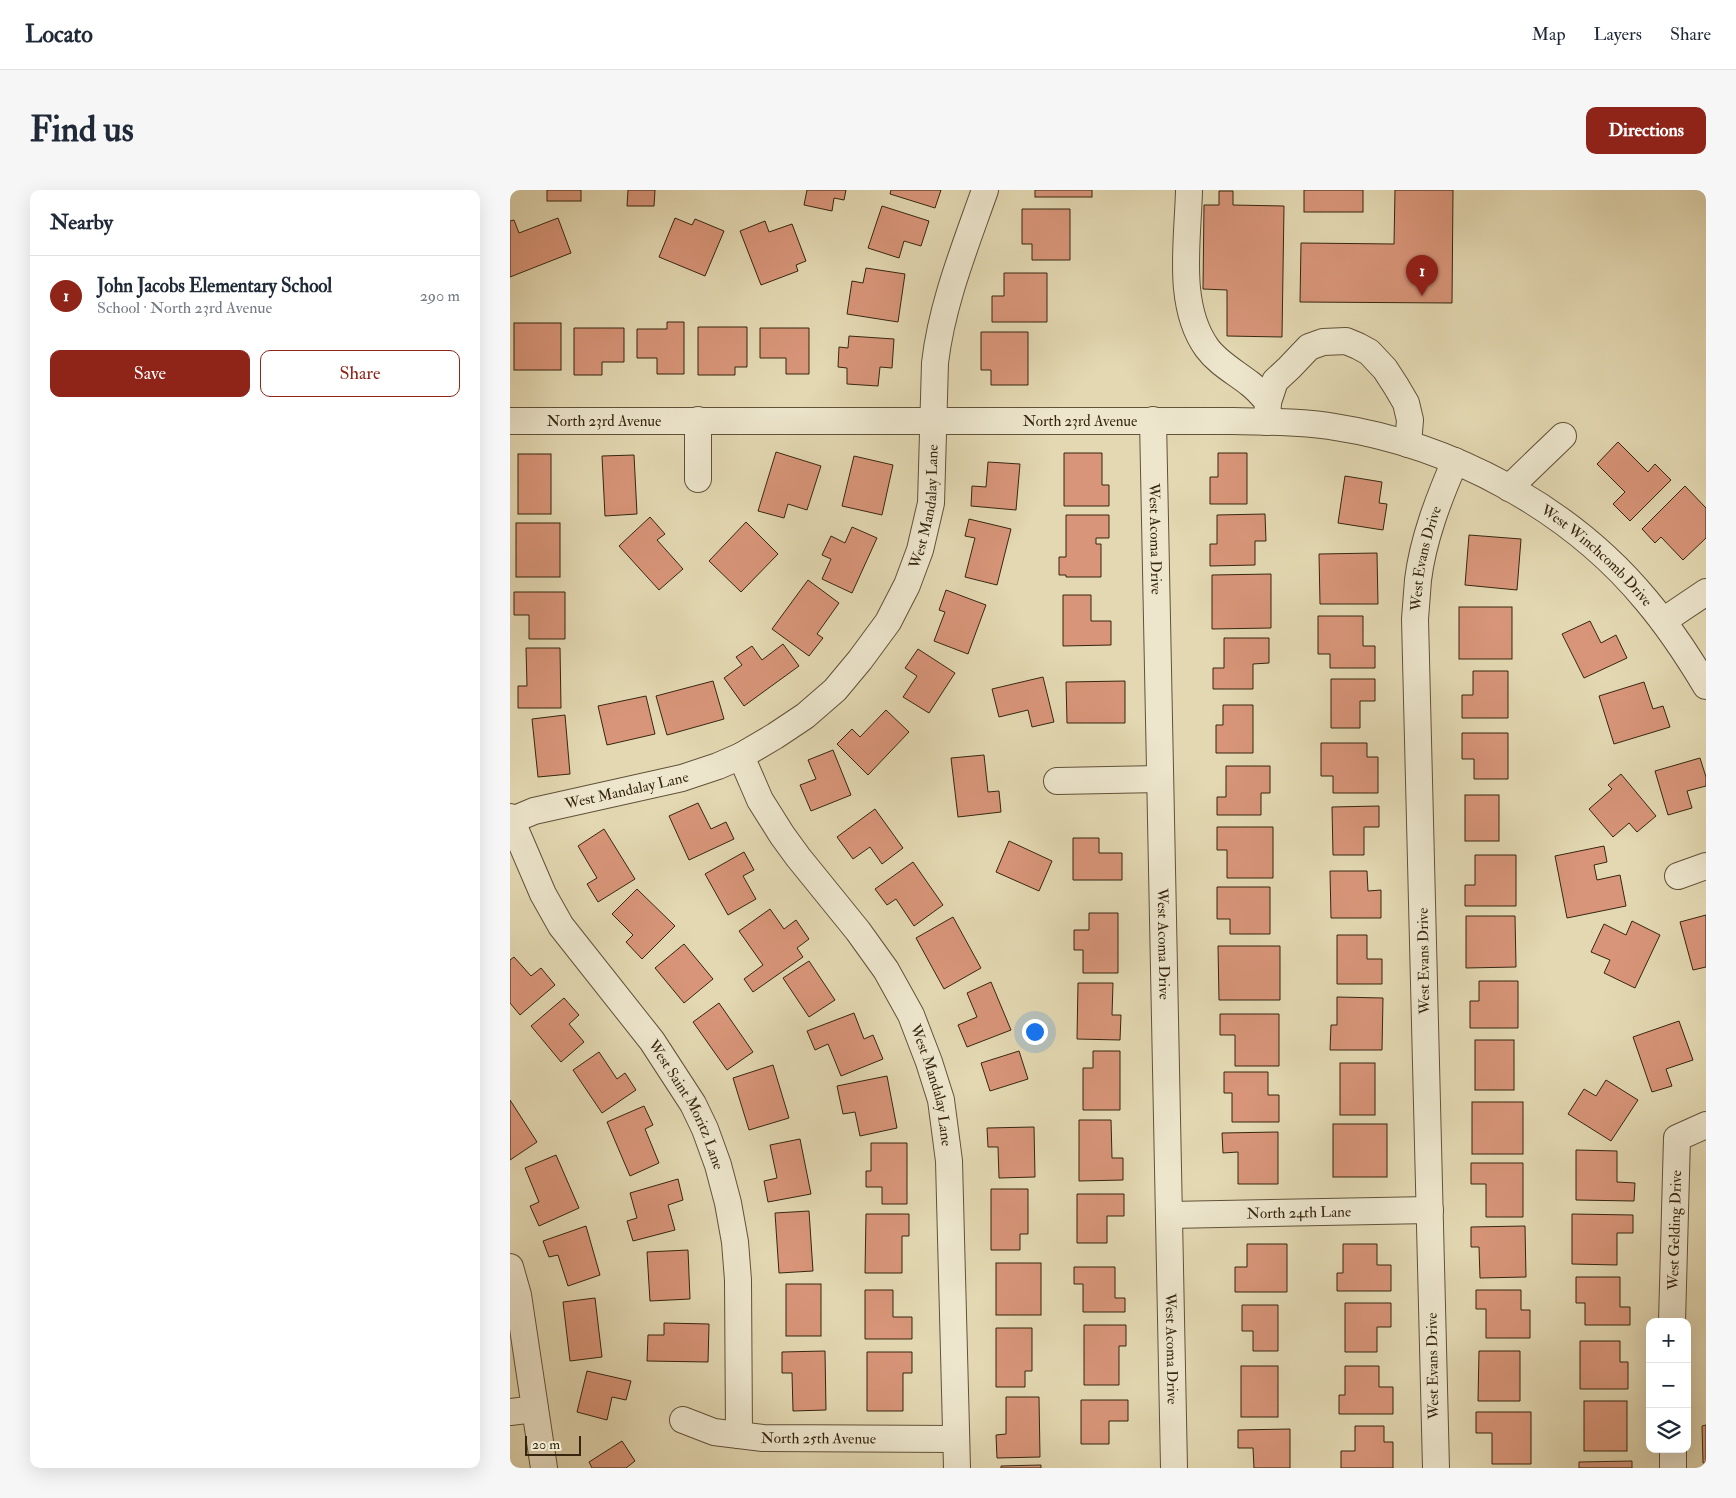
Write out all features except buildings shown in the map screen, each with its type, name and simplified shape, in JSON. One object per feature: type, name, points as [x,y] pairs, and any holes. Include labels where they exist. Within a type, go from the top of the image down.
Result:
[{"type":"street","name":"West Mandalay Lane","points":[[510,820],[585,799],[682,778],[741,756],[776,736],[805,716],[835,690],[860,660],[888,622],[907,586],[920,550],[931,503],[935,363],[941,325],[951,286],[985,190]]},
{"type":"street","points":[[1189,190],[1187,290],[1194,323],[1207,349],[1225,366],[1250,383],[1267,412]]},
{"type":"street","points":[[1267,412],[1275,382],[1309,347],[1323,342],[1346,341],[1369,352],[1385,369],[1406,403],[1410,420],[1408,444]]},
{"type":"street","name":"North 23rd Avenue","points":[[510,421],[1153,420],[1267,412],[1375,434],[1455,461]]},
{"type":"street","points":[[698,420],[698,479]]},
{"type":"street","name":"West Acoma Drive","points":[[1153,420],[1174,1468]]},
{"type":"street","points":[[1508,488],[1563,436]]},
{"type":"street","name":"West Winchcomb Drive","points":[[1455,461],[1508,488],[1554,516],[1580,536],[1644,598],[1663,621],[1706,686]]},
{"type":"street","name":"West Evans Drive","points":[[1436,1468],[1415,619],[1418,578],[1427,538],[1444,486],[1455,461]]},
{"type":"street","points":[[1663,621],[1706,592]]},
{"type":"street","name":"West Mandalay Lane","points":[[741,756],[760,800],[782,835],[858,931],[886,970],[911,1016],[930,1062],[941,1100],[949,1160],[957,1468]]},
{"type":"street","points":[[1057,781],[1160,779]]},
{"type":"street","name":"West Saint Moritz Lane","points":[[510,820],[543,894],[561,926],[652,1041],[693,1104],[705,1129],[718,1165],[728,1203],[735,1242],[738,1280],[739,1435]]},
{"type":"street","points":[[1678,876],[1706,866]]},
{"type":"street","name":"West Gelding Drive","points":[[1672,1318],[1677,1138],[1706,1125]]},
{"type":"street","name":"North 24th Lane","points":[[1169,1215],[1430,1210]]},
{"type":"street","points":[[510,1268],[518,1295],[544,1468]]},
{"type":"street","points":[[510,1412],[535,1408]]},
{"type":"street","name":"North 25th Avenue","points":[[682,1420],[714,1432],[763,1438],[956,1439]]},
{"type":"street","points":[[1673,1453],[1673,1468]]},
{"type":"place","name":"John Jacobs Elementary School","points":[[1422,296]]}]
